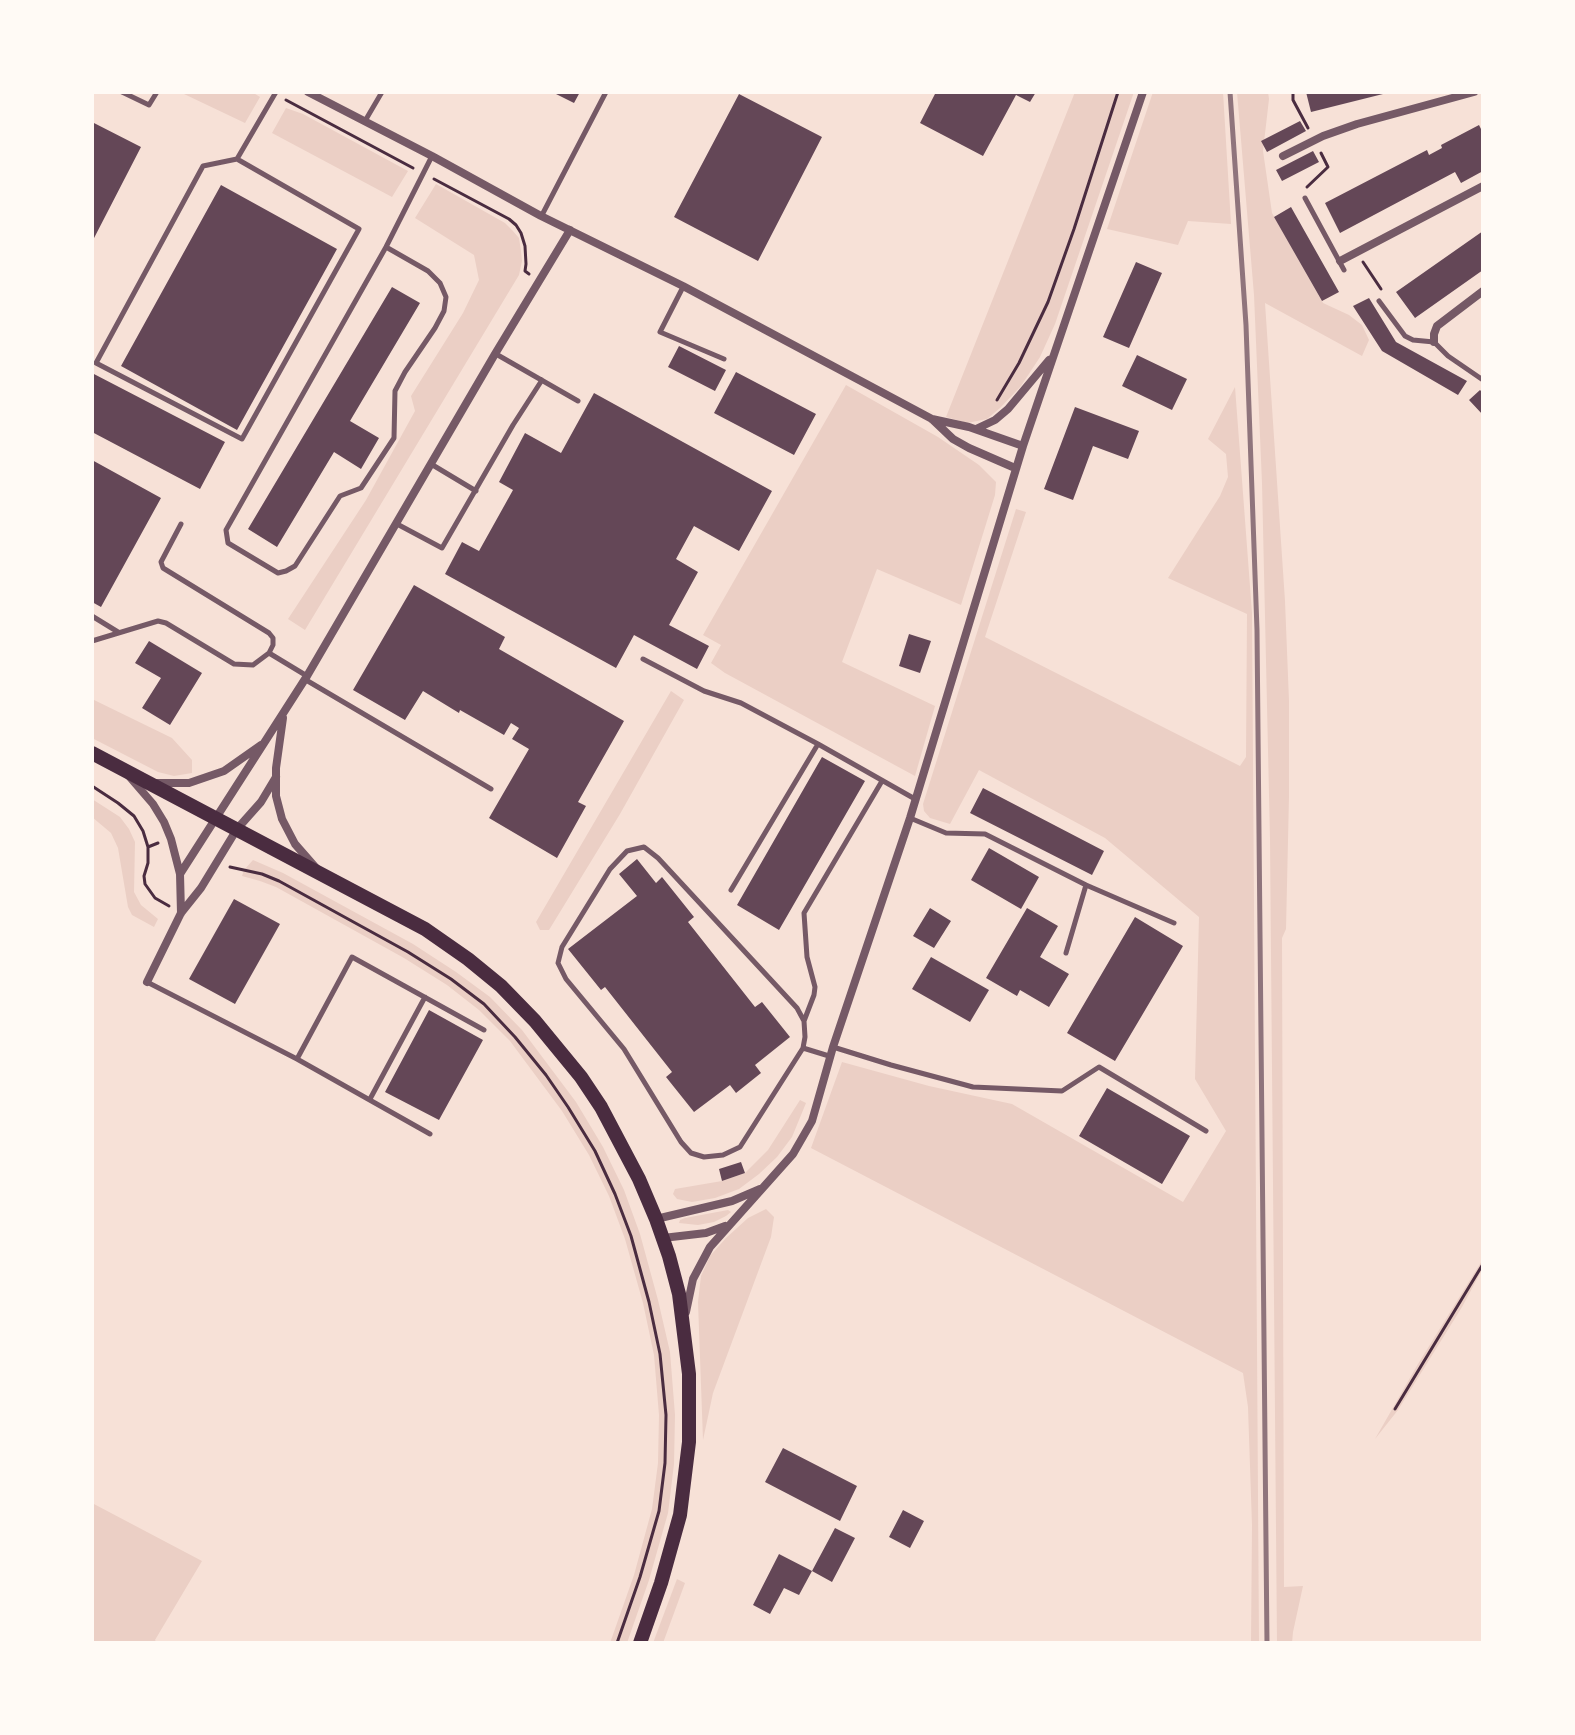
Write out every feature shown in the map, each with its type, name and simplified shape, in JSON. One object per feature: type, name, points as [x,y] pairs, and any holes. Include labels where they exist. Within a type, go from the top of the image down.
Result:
[{"type":"main road","points":[[92,753],[425,929],[501,986],[535,1021],[601,1107],[625,1152],[663,1238],[679,1294],[689,1374],[689,1442],[682,1501],[671,1551],[640,1643]]},
{"type":"street","points":[[308,92],[932,419],[972,428],[1023,446]]},
{"type":"street","points":[[684,1325],[689,1291],[710,1247],[781,1168],[804,1138],[812,1121],[833,1047],[910,818],[1015,468],[1143,92]]},
{"type":"street","points":[[1283,156],[1323,136],[1357,124],[1474,92]]},
{"type":"street","points":[[1342,266],[1357,252],[1483,186]]},
{"type":"street","points":[[180,874],[306,678],[570,230]]},
{"type":"street","points":[[1434,342],[1437,326],[1483,291]]},
{"type":"street","points":[[972,428],[995,420],[1008,409],[1054,353]]},
{"type":"street","points":[[932,419],[953,439],[985,457],[1015,468]]},
{"type":"street","points":[[283,713],[276,796],[282,819],[295,844],[320,873]]},
{"type":"street","points":[[150,784],[189,783],[224,771],[265,743]]},
{"type":"street","points":[[122,769],[153,804],[171,839],[180,874],[181,913]]},
{"type":"street","points":[[147,982],[181,913],[276,777]]},
{"type":"street","points":[[656,1219],[732,1201],[761,1188]]},
{"type":"street","points":[[663,1238],[706,1233],[731,1223]]},
{"type":"lane","points":[[122,92],[149,105],[157,92]]},
{"type":"lane","points":[[237,159],[359,229],[242,439],[96,363],[203,166],[237,159],[276,92]]},
{"type":"lane","points":[[365,122],[382,92]]},
{"type":"lane","points":[[541,216],[606,92]]},
{"type":"lane","points":[[386,247],[428,271],[440,283],[446,297],[444,311],[395,391],[394,438],[361,488],[340,496],[295,566],[278,573],[228,543],[226,530],[386,247],[432,156]]},
{"type":"lane","points":[[1305,198],[1342,266]]},
{"type":"lane","points":[[683,286],[660,332],[724,359]]},
{"type":"lane","points":[[1379,301],[1405,336],[1434,342],[1448,356],[1483,380]]},
{"type":"lane","points":[[495,354],[578,401]]},
{"type":"lane","points":[[397,524],[442,548],[542,380]]},
{"type":"lane","points":[[431,464],[476,491]]},
{"type":"lane","points":[[92,641],[158,621],[234,664],[253,665],[269,653],[273,638],[269,633],[163,568],[161,562],[181,524]]},
{"type":"lane","points":[[92,616],[119,633]]},
{"type":"lane","points":[[269,653],[491,789]]},
{"type":"lane","points":[[643,659],[704,691],[741,703],[915,799]]},
{"type":"lane","points":[[731,890],[818,744]]},
{"type":"lane","points":[[804,1021],[797,1008],[658,858],[644,847],[627,851],[610,869],[562,947],[558,963],[566,979],[624,1049],[681,1142],[691,1153],[704,1157],[723,1155],[740,1147],[803,1048],[804,1021],[815,987],[807,957],[804,913],[882,781]]},
{"type":"lane","points":[[910,818],[946,833],[985,834],[1086,885],[1174,923]]},
{"type":"lane","points":[[1066,953],[1086,885]]},
{"type":"lane","points":[[297,1059],[352,957],[484,1030]]},
{"type":"lane","points":[[147,982],[297,1059],[430,1134]]},
{"type":"lane","points":[[370,1099],[425,997]]},
{"type":"lane","points":[[833,1047],[973,1087],[1062,1091],[1099,1067],[1206,1131]]},
{"type":"lane","points":[[803,1048],[830,1057]]},
{"type":"path","points":[[997,400],[1019,363],[1048,302],[1118,92]]},
{"type":"path","points":[[1357,252],[1382,290],[1379,301]]},
{"type":"path","points":[[92,786],[134,816],[148,847],[144,876],[149,892],[181,913]]},
{"type":"path","points":[[148,847],[171,839]]},
{"type":"path","points":[[218,862],[279,881],[451,979],[515,1037],[568,1107],[595,1151],[631,1236],[649,1302],[660,1354],[666,1415],[665,1463],[659,1511],[617,1643]]},
{"type":"path","points":[[1395,1409],[1483,1264]]},
{"type":"shaded area","points":[[185,92],[252,92],[260,97],[245,123]]},
{"type":"shaded area","points":[[1075,92],[1134,92],[1055,324],[1040,357],[1021,386],[1000,408],[987,419],[967,423],[946,417]]},
{"type":"shaded area","points":[[1153,92],[1223,92],[1231,224],[1188,221],[1178,245],[1107,229]]},
{"type":"shaded area","points":[[1237,92],[1268,92],[1263,151],[1272,213],[1323,303],[1362,325],[1369,340],[1362,356],[1265,303],[1289,701],[1286,929],[1282,938],[1284,1587],[1303,1586],[1292,1643],[1277,1643],[1270,839],[1262,483],[1254,295]]},
{"type":"shaded area","points":[[286,108],[303,114],[408,171],[392,197],[272,133]]},
{"type":"shaded area","points":[[436,184],[512,230],[519,238],[522,261],[519,275],[305,630],[288,619],[366,500],[415,411],[411,396],[463,313],[479,280],[474,255],[415,218]]},
{"type":"shaded area","points":[[846,385],[938,437],[979,465],[996,482],[995,495],[961,605],[877,569],[842,662],[935,706],[915,776],[725,673],[711,663],[721,645],[703,635]]},
{"type":"shaded area","points":[[1235,387],[1252,613],[1259,1643],[1251,1643],[1252,1525],[1248,1407],[1243,1373],[811,1148],[842,1062],[929,1086],[1012,1104],[1183,1202],[1226,1131],[1195,1079],[1199,917],[1105,838],[979,770],[950,824],[930,818],[923,804],[1016,509],[1026,512],[985,637],[1240,766],[1246,757],[1247,614],[1168,578],[1220,496],[1228,477],[1226,454],[1208,439]]},
{"type":"shaded area","points":[[671,691],[684,700],[620,814],[549,930],[540,930],[536,922]]},
{"type":"shaded area","points":[[92,699],[172,738],[192,760],[192,773],[174,776],[158,772],[92,738]]},
{"type":"shaded area","points":[[92,799],[120,817],[129,829],[135,842],[134,892],[141,905],[158,919],[154,927],[132,915],[128,907],[118,848],[111,833],[92,817]]},
{"type":"shaded area","points":[[253,860],[283,873],[413,944],[490,997],[522,1030],[576,1102],[624,1190],[640,1234],[670,1352],[675,1415],[674,1464],[668,1513],[627,1643],[610,1643],[634,1575],[652,1509],[658,1463],[659,1415],[654,1355],[643,1303],[609,1196],[562,1111],[510,1041],[479,1010],[404,958],[276,887],[242,876]]},
{"type":"shaded area","points":[[800,1100],[806,1103],[792,1137],[777,1157],[739,1189],[692,1202],[677,1199],[673,1194],[675,1189],[722,1181],[745,1173],[768,1150]]},
{"type":"shaded area","points":[[766,1209],[774,1217],[771,1237],[713,1393],[703,1440],[698,1302],[701,1276],[710,1256],[726,1238],[748,1218]]},
{"type":"shaded area","points":[[731,1212],[714,1222],[698,1225],[679,1223],[685,1218]]},
{"type":"shaded area","points":[[1483,1259],[1483,1268],[1462,1307],[1398,1410],[1375,1439],[1418,1364]]},
{"type":"shaded area","points":[[92,1503],[202,1561],[155,1640],[157,1643],[92,1643]]},
{"type":"shaded area","points":[[677,1579],[685,1583],[663,1643],[653,1643]]},
{"type":"building","points":[[552,92],[580,92],[574,103]]},
{"type":"building","points":[[936,92],[1036,92],[1030,102],[1016,95],[983,156],[920,123]]},
{"type":"building","points":[[1306,92],[1387,92],[1387,93],[1311,112]]},
{"type":"building","points":[[739,94],[822,137],[758,261],[674,217]]},
{"type":"building","points":[[1300,121],[1306,131],[1267,152],[1261,141]]},
{"type":"building","points":[[92,122],[141,147],[92,242]]},
{"type":"building","points":[[1479,125],[1483,133],[1483,171],[1461,183],[1455,172],[1340,233],[1325,203],[1427,150],[1429,155],[1442,148],[1441,145]]},
{"type":"building","points":[[1313,151],[1319,162],[1282,181],[1276,170]]},
{"type":"building","points":[[221,185],[337,249],[237,430],[121,366]]},
{"type":"building","points":[[1291,207],[1339,292],[1322,301],[1274,217]]},
{"type":"building","points":[[1483,231],[1483,270],[1415,318],[1396,292]]},
{"type":"building","points":[[1136,262],[1162,273],[1129,348],[1103,337]]},
{"type":"building","points":[[392,287],[420,303],[350,421],[379,438],[361,469],[334,452],[277,547],[248,529]]},
{"type":"building","points":[[1369,298],[1396,342],[1467,381],[1458,395],[1382,351],[1353,306]]},
{"type":"building","points":[[679,346],[726,370],[715,391],[668,367]]},
{"type":"building","points":[[1137,355],[1187,379],[1172,410],[1122,386]]},
{"type":"building","points":[[736,372],[816,414],[794,455],[714,413]]},
{"type":"building","points":[[92,373],[225,442],[200,489],[92,432]]},
{"type":"building","points":[[1480,390],[1483,393],[1483,415],[1469,400]]},
{"type":"building","points":[[594,393],[772,491],[739,551],[694,526],[676,559],[698,572],[669,625],[709,646],[697,669],[634,635],[616,668],[445,574],[462,542],[479,551],[513,490],[499,482],[525,433],[561,453]]},
{"type":"building","points":[[1075,407],[1139,431],[1128,459],[1093,446],[1073,500],[1044,489]]},
{"type":"building","points":[[92,460],[161,498],[101,607],[92,602]]},
{"type":"building","points":[[414,585],[505,637],[499,649],[624,721],[578,802],[586,806],[557,858],[489,818],[529,749],[512,739],[519,728],[511,723],[504,735],[423,691],[405,720],[353,690]]},
{"type":"building","points":[[909,634],[931,641],[920,673],[899,666]]},
{"type":"building","points":[[149,641],[202,673],[170,725],[142,708],[161,678],[135,663]]},
{"type":"building","points":[[822,757],[865,781],[779,930],[737,905]]},
{"type":"building","points":[[983,788],[1104,851],[1092,875],[970,813]]},
{"type":"building","points":[[989,848],[1039,877],[1021,909],[971,880]]},
{"type":"building","points":[[637,859],[656,883],[662,877],[694,917],[688,922],[755,1007],[762,1002],[790,1037],[755,1065],[761,1073],[736,1093],[730,1085],[694,1112],[666,1077],[672,1072],[605,987],[601,990],[568,949],[637,896],[619,874]]},
{"type":"building","points":[[234,899],[280,924],[235,1004],[189,979]]},
{"type":"building","points":[[930,908],[951,921],[934,948],[913,936]]},
{"type":"building","points":[[1027,908],[1058,926],[1040,957],[1069,974],[1049,1007],[1020,990],[1017,996],[986,978]]},
{"type":"building","points":[[1135,917],[1183,946],[1115,1061],[1067,1033]]},
{"type":"building","points":[[931,957],[989,990],[970,1022],[912,989]]},
{"type":"building","points":[[429,1010],[483,1040],[439,1120],[385,1092]]},
{"type":"building","points":[[1107,1088],[1190,1136],[1162,1184],[1079,1136]]},
{"type":"building","points":[[741,1162],[745,1173],[722,1181],[719,1169]]},
{"type":"building","points":[[783,1448],[857,1486],[840,1521],[765,1482]]},
{"type":"building","points":[[903,1510],[924,1521],[910,1548],[889,1537]]},
{"type":"building","points":[[835,1528],[855,1538],[832,1582],[812,1571]]},
{"type":"building","points":[[779,1554],[812,1571],[799,1595],[784,1588],[770,1614],[753,1605]]},
{"type":"railway","points":[[1230,92],[1246,325],[1257,630],[1267,1643]]}]
